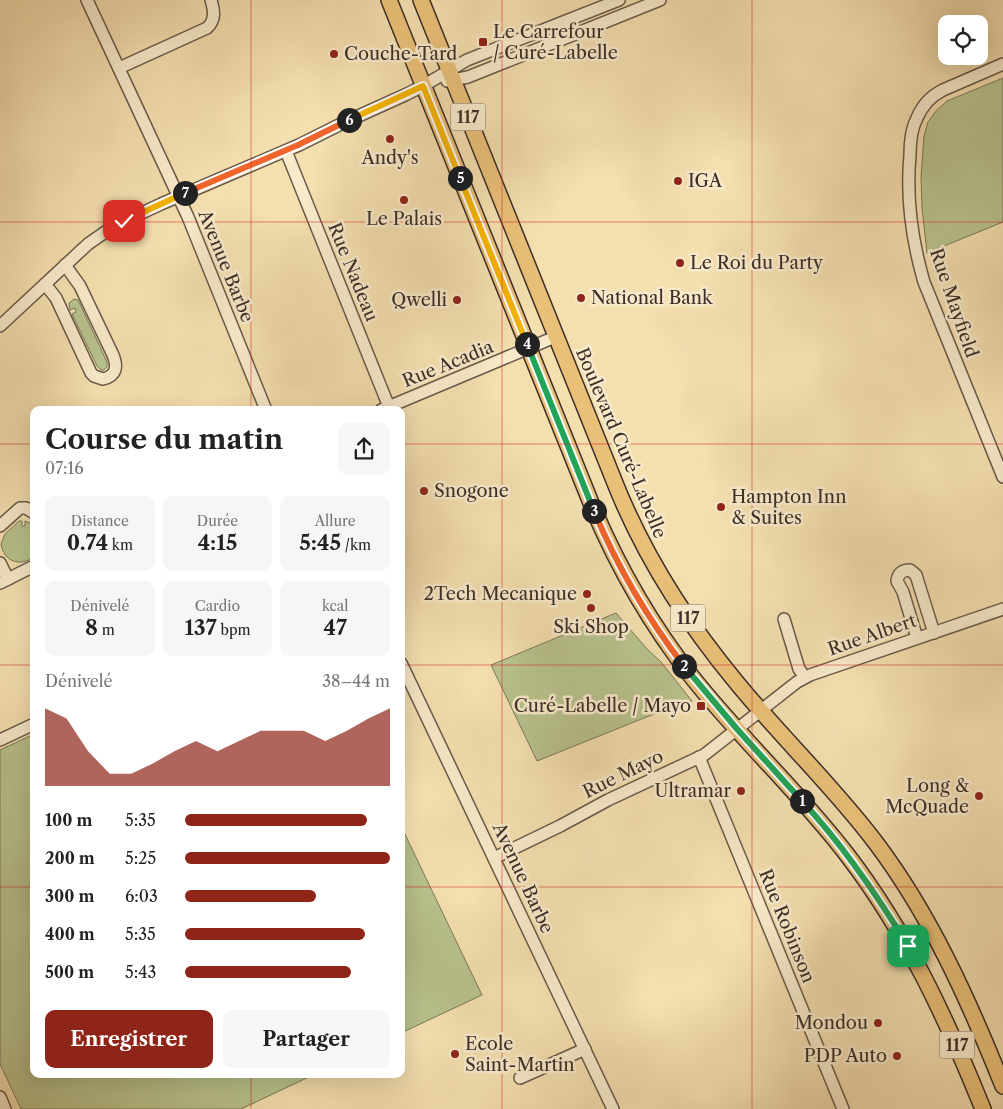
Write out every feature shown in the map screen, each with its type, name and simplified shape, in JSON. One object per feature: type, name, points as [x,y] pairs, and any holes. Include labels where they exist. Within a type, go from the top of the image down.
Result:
[{"type":"main road","name":"117","points":[[389,0],[528,349],[598,519],[622,568],[675,654],[737,729],[832,836],[893,922],[940,1007],[983,1109]]},
{"type":"main road","name":"Boulevard Curé-Labelle","points":[[421,0],[619,495],[650,558],[705,644],[761,711],[853,814],[897,874],[920,910],[957,979],[978,1024],[1003,1086]]},
{"type":"street","name":"Avenue Barbe","points":[[87,0],[188,217],[264,406]]},
{"type":"street","points":[[119,68],[207,28],[214,17],[211,0]]},
{"type":"street","points":[[0,326],[88,244],[107,230],[178,197],[286,151],[343,122],[451,75],[467,60],[619,0]]},
{"type":"street","points":[[451,75],[468,77],[660,0]]},
{"type":"street","name":"Rue Mayfield","points":[[1003,64],[935,94],[924,105],[916,118],[912,133],[908,178],[912,222],[924,282],[1003,477]]},
{"type":"street","name":"Rue Nadeau","points":[[286,151],[384,406]]},
{"type":"street","points":[[45,284],[56,298],[91,373],[103,379],[112,376],[116,367],[113,355],[86,296],[65,265]]},
{"type":"street","name":"Rue Acadia","points":[[390,406],[555,337]]},
{"type":"street","points":[[0,526],[20,508],[30,510]]},
{"type":"street","points":[[0,563],[4,581],[30,568]]},
{"type":"street","points":[[917,638],[903,592],[897,580],[899,574],[904,571],[910,570],[916,576],[934,632]]},
{"type":"street","name":"Rue Albert","points":[[761,711],[805,677],[1003,609]]},
{"type":"street","points":[[784,619],[799,668],[805,677]]},
{"type":"street","name":"Avenue Barbe","points":[[405,670],[613,1109]]},
{"type":"street","name":"Rue Mayo","points":[[494,858],[560,826],[594,806],[699,758],[761,711]]},
{"type":"street","points":[[0,740],[30,726]]},
{"type":"street","name":"Rue Robinson","points":[[699,758],[843,1109]]},
{"type":"street","points":[[520,1078],[585,1049]]},
{"type":"street","points":[[0,1097],[6,1109]]},
{"type":"green space","points":[[1003,78],[1003,222],[927,253],[921,178],[924,136],[928,122],[947,101]]},
{"type":"green space","points":[[74,299],[78,300],[107,362],[107,367],[104,370],[97,366],[72,314],[76,312],[75,308],[70,310],[69,303]]},
{"type":"green space","points":[[19,521],[22,521],[22,526],[25,526],[25,521],[30,523],[30,559],[18,562],[9,559],[5,555],[1,544],[5,534]]},
{"type":"green space","points":[[616,613],[647,649],[661,662],[692,701],[669,708],[537,761],[491,665]]},
{"type":"green space","points":[[30,736],[30,1078],[307,1078],[241,1109],[21,1109],[0,1064],[0,750]]},
{"type":"green space","points":[[405,834],[482,995],[405,1031]]},
{"type":"place","name":"Le Carrefour / Curé-Labelle","points":[[483,42]]},
{"type":"place","name":"Couche-Tard","points":[[334,54]]},
{"type":"place","name":"Andy's","points":[[390,139]]},
{"type":"place","name":"IGA","points":[[678,181]]},
{"type":"place","name":"Le Palais","points":[[404,200]]},
{"type":"place","name":"Le Roi du Party","points":[[680,263]]},
{"type":"place","name":"National Bank","points":[[581,298]]},
{"type":"place","name":"Qwelli","points":[[457,300]]},
{"type":"place","name":"Snogone","points":[[424,491]]},
{"type":"place","name":"Hampton Inn & Suites","points":[[721,507]]},
{"type":"place","name":"2Tech Mecanique","points":[[587,594]]},
{"type":"place","name":"Ski Shop","points":[[591,608]]},
{"type":"place","name":"Curé-Labelle / Mayo","points":[[701,706]]},
{"type":"place","name":"Ultramar","points":[[741,791]]},
{"type":"place","name":"Long & McQuade","points":[[979,796]]},
{"type":"place","name":"Mondou","points":[[878,1023]]},
{"type":"place","name":"Ecole Saint-Martin","points":[[455,1054]]},
{"type":"place","name":"PDP Auto","points":[[897,1056]]},
{"type":"route","points":[[124,221],[298,145],[343,122],[423,86],[593,508],[609,544],[629,581],[675,654],[692,677],[832,836],[864,879],[908,946]]}]
